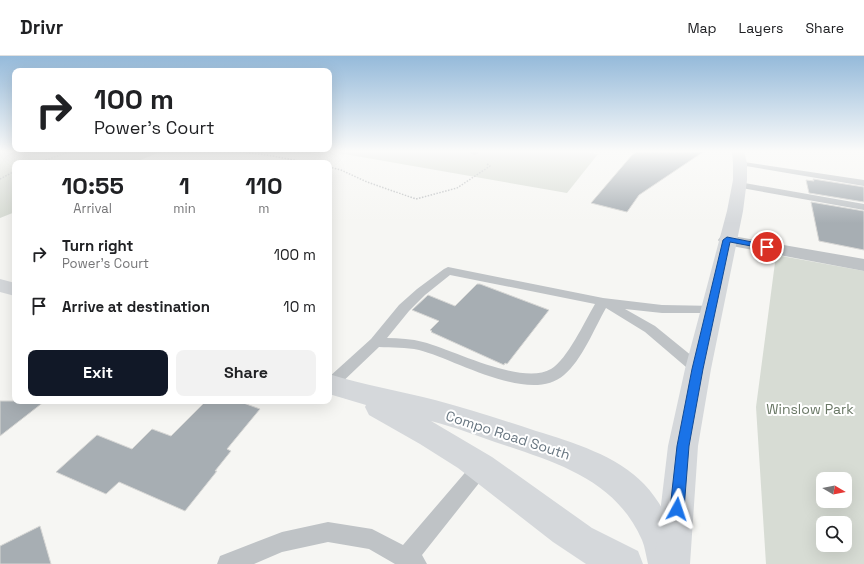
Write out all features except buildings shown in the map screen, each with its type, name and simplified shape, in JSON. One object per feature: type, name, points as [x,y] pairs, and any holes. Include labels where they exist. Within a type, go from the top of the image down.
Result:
[{"type":"main road","points":[[672,564],[683,446],[698,369],[727,240],[738,176]]},
{"type":"main road","points":[[0,285],[12,289]]},
{"type":"main road","name":"Compo Road South","points":[[335,386],[414,425],[482,467],[572,534],[595,549],[625,564]]},
{"type":"main road","name":"Compo Road South","points":[[335,386],[435,412],[530,441],[568,454],[609,475],[632,494],[645,512],[659,537],[666,564]]},
{"type":"street","points":[[727,240],[864,265]]},
{"type":"lane","points":[[758,176],[864,208]]},
{"type":"lane","points":[[761,176],[864,202]]},
{"type":"lane","points":[[794,176],[864,183]]},
{"type":"lane","points":[[335,386],[376,342],[404,308],[421,292],[448,271],[603,302],[662,309],[712,309]]},
{"type":"lane","points":[[376,342],[420,346],[525,380],[546,379],[558,372],[569,360],[603,302]]},
{"type":"lane","points":[[603,302],[650,329],[698,369]]},
{"type":"lane","points":[[228,564],[282,542],[328,532],[372,539],[411,561],[482,467]]},
{"type":"path","points":[[354,176],[367,182],[416,199],[457,188],[475,176]]},
{"type":"green space","points":[[0,176],[12,176],[12,213],[0,218]]},
{"type":"green space","points":[[468,176],[581,176],[567,193]]},
{"type":"green space","name":"Winslow Park","points":[[776,255],[864,271],[864,564],[766,564],[756,407]]},
{"type":"route","points":[[677,509],[683,446],[698,369],[727,240],[767,247]]}]
